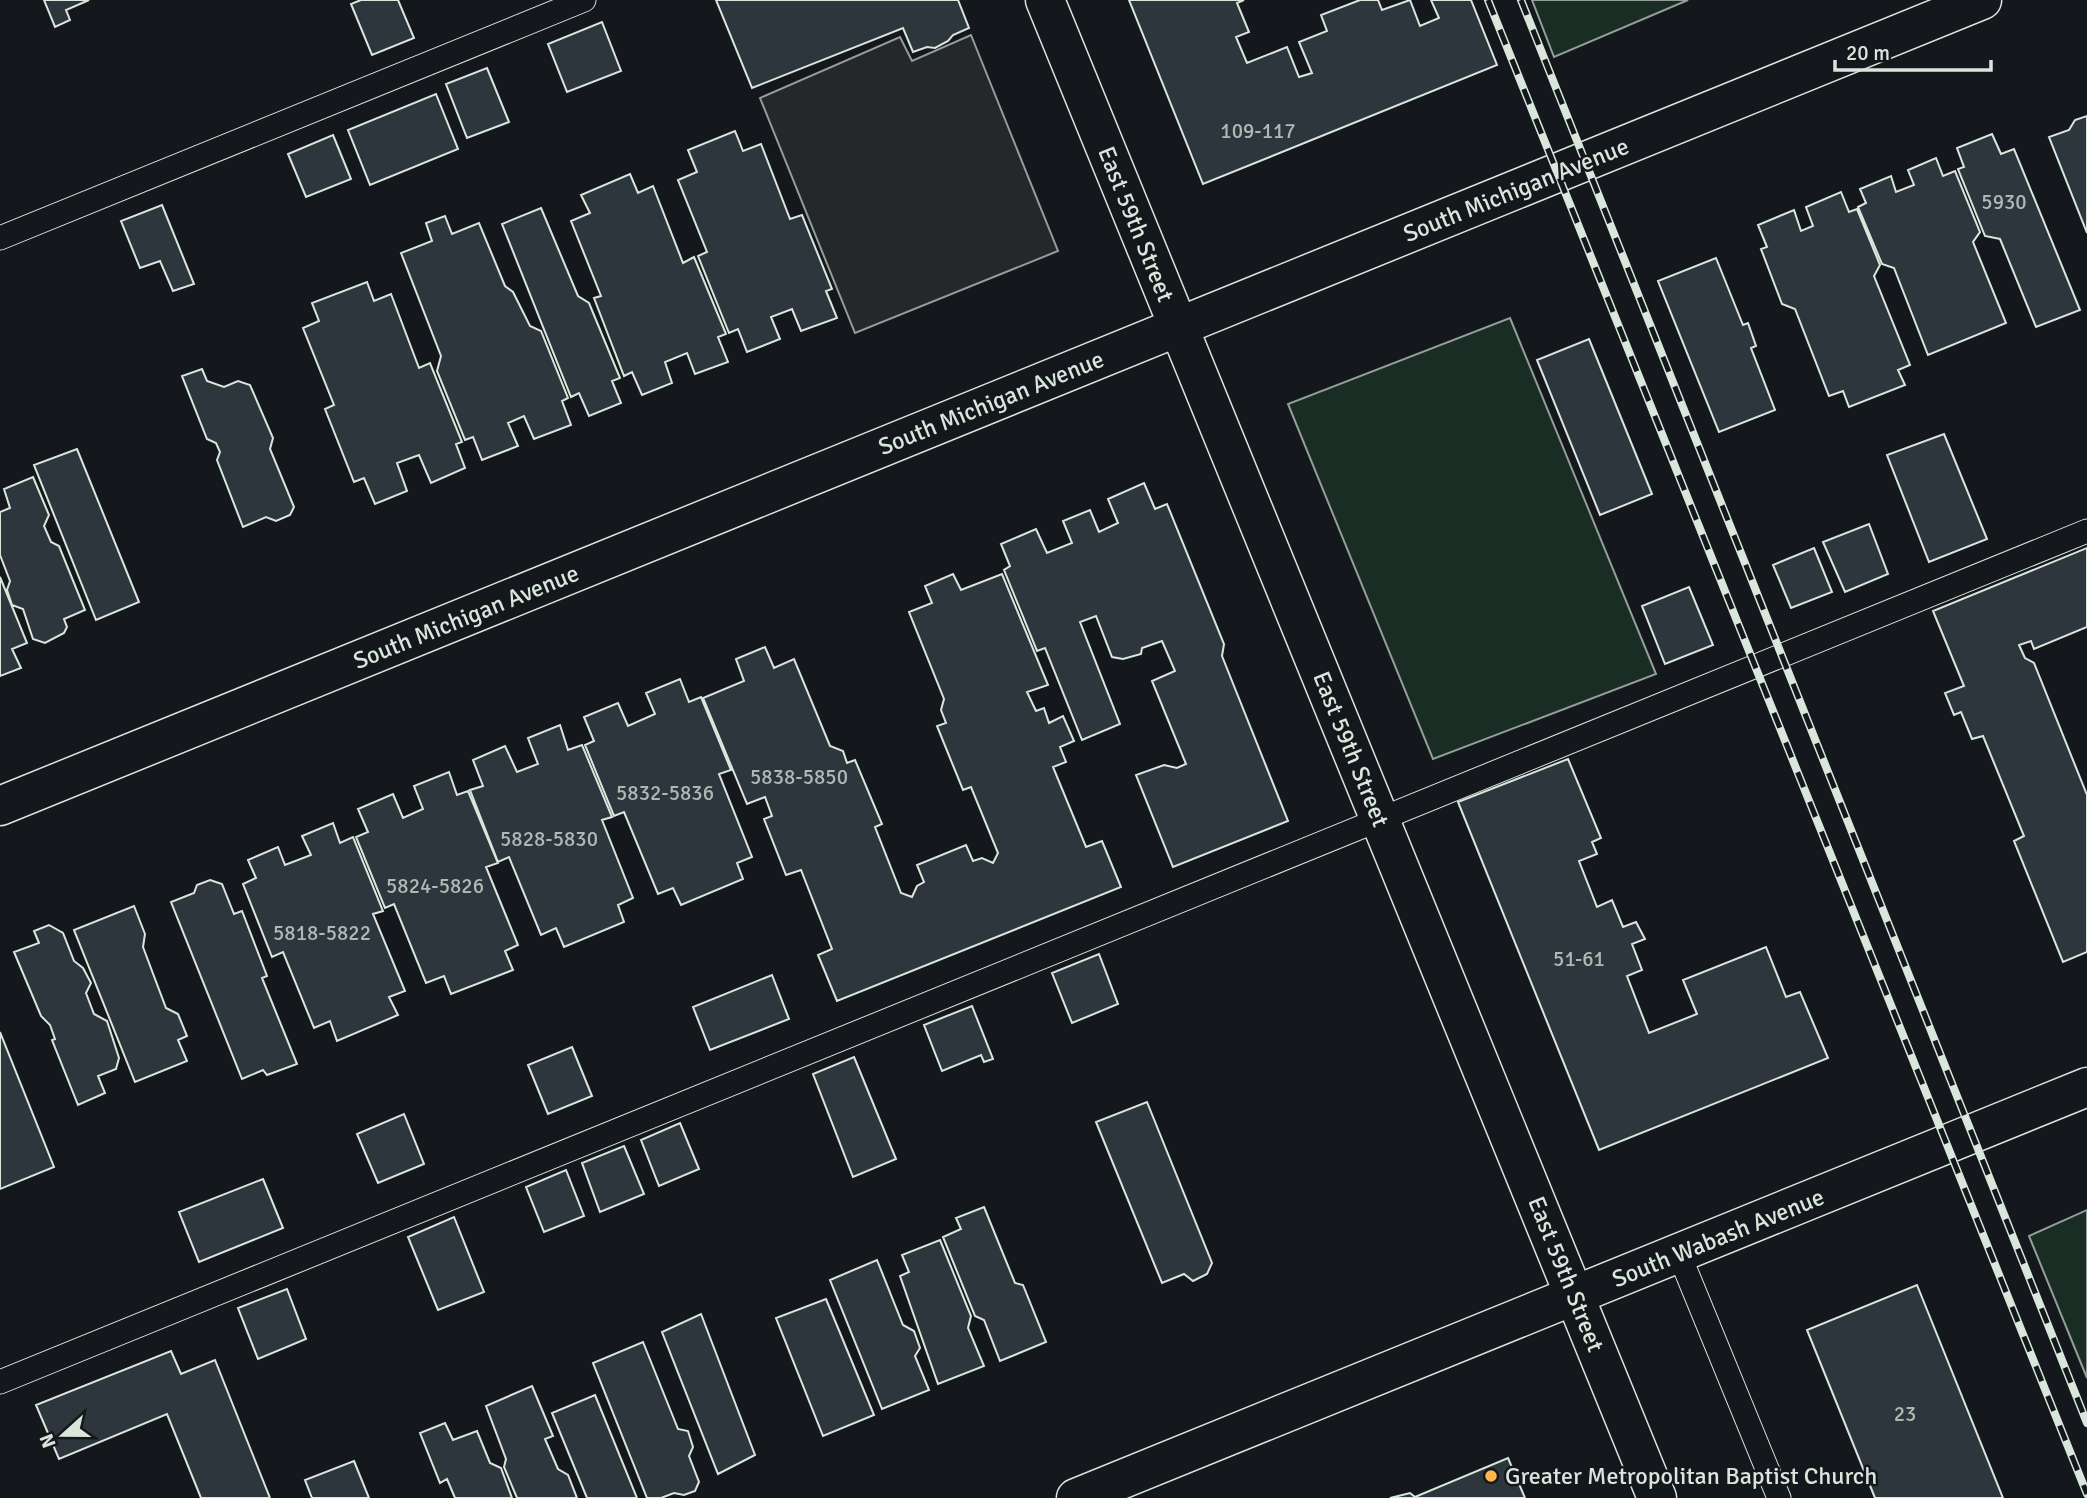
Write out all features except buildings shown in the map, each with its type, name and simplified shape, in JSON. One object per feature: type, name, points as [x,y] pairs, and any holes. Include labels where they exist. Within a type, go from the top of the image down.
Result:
[{"type":"street","name":"East 59th Street","points":[[1045,0],[1657,1498]]},
{"type":"street","name":"South Michigan Avenue","points":[[0,806],[1982,0]]},
{"type":"street","name":"South Wabash Avenue","points":[[1076,1498],[1133,1488],[1575,1297],[2087,1087]]},
{"type":"lane","points":[[0,238],[584,0]]},
{"type":"lane","points":[[0,1382],[2087,531]]},
{"type":"lane","points":[[1679,1254],[1779,1498]]},
{"type":"green space","points":[[1532,0],[1688,0],[1554,57]]},
{"type":"green space","points":[[1510,318],[1656,674],[1433,759],[1288,404]]},
{"type":"green space","points":[[2087,1210],[2087,1378],[2029,1236]]},
{"type":"shaded area","points":[[971,35],[1058,251],[855,333],[760,98],[900,37],[912,61]]},
{"type":"railway","points":[[1488,0],[2087,1494]]},
{"type":"railway","points":[[1521,0],[2087,1423]]},
{"type":"place","name":"Greater Metropolitan Baptist Church","points":[[1491,1476]]}]
